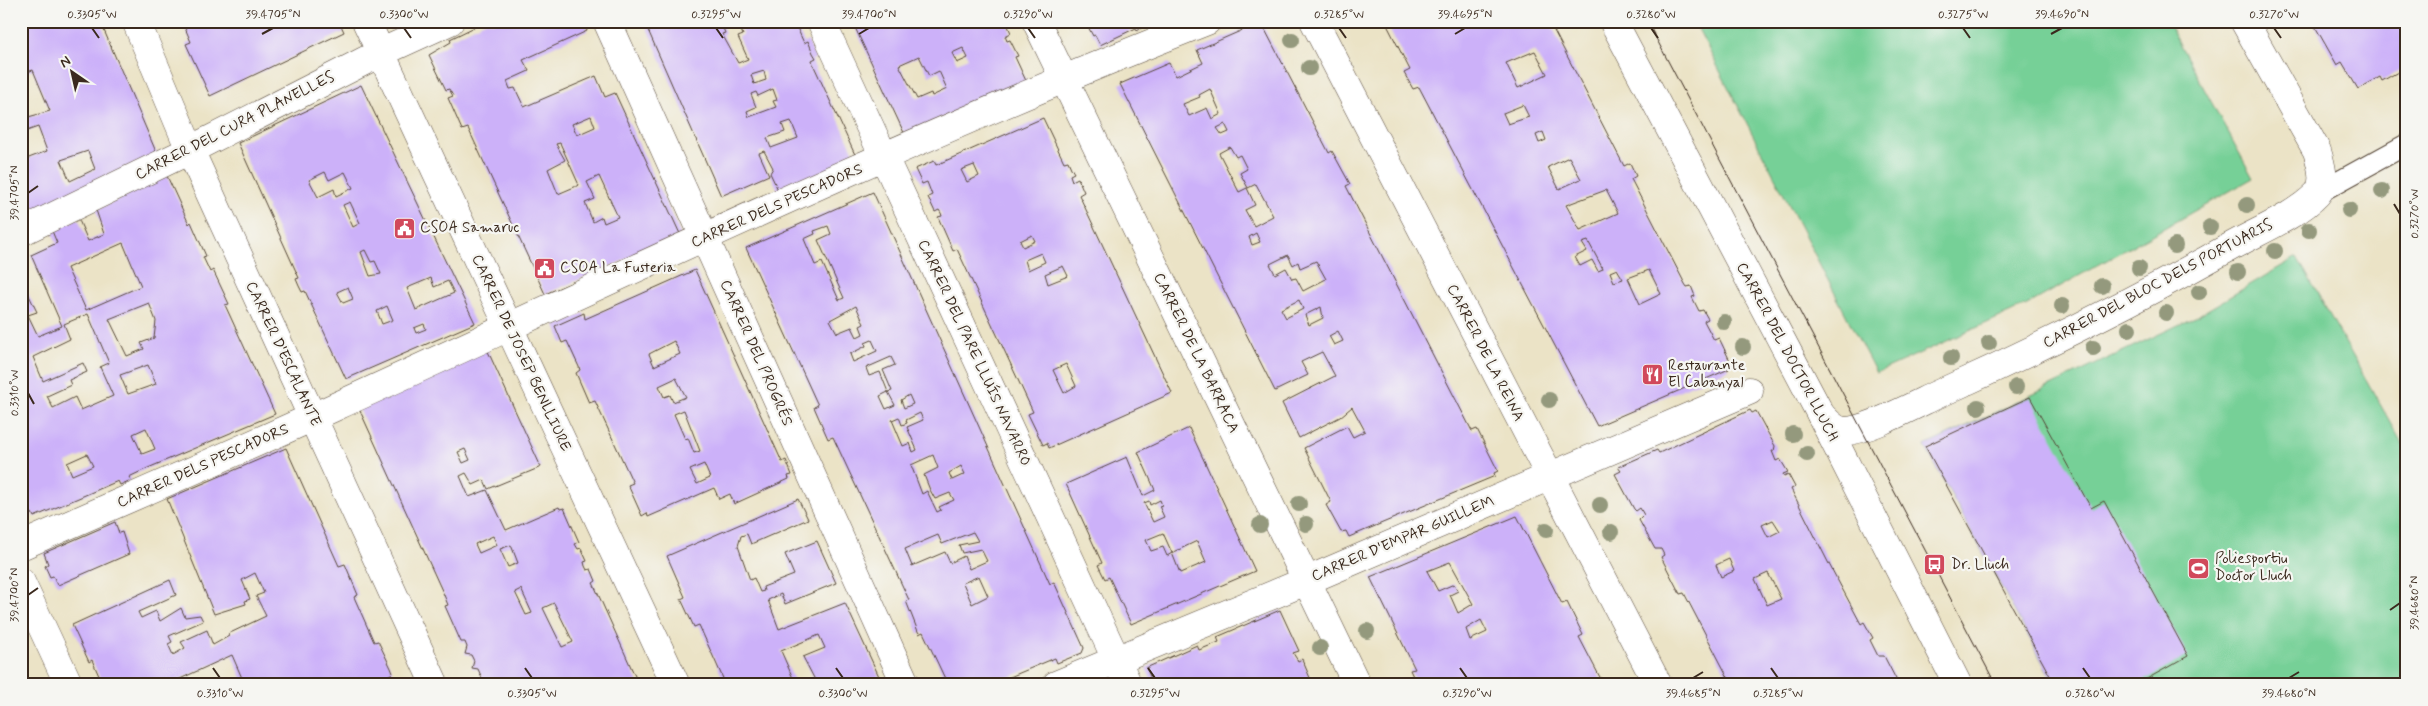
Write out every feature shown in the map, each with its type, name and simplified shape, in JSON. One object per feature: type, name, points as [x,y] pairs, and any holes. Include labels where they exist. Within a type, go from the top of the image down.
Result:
[{"type":"street","name":"CARRER D'ESCALANTE","points":[[136,21],[190,150],[435,685]]},
{"type":"street","name":"CARRER DE JOSEP BENLLIURE","points":[[366,21],[676,685]]},
{"type":"street","name":"CARRER DEL CURA PLANELLES","points":[[21,232],[190,150],[380,53],[450,21]]},
{"type":"street","name":"CARRER DEL PROGRÉS","points":[[607,21],[906,685]]},
{"type":"street","name":"CARRER DEL PARE LLUÍS NAVARRO","points":[[821,21],[1128,685]]},
{"type":"street","name":"CARRER DE LA BARRACA","points":[[1036,21],[1357,685]]},
{"type":"street","name":"CARRER DELS PESCADORS","points":[[21,546],[312,418],[508,327],[1063,78],[1207,21]]},
{"type":"street","name":"CARRER DE LA REINA","points":[[1314,21],[1658,685]]},
{"type":"street","name":"CARRER DEL DOCTOR LLUCH","points":[[1613,21],[1821,415],[1958,685]]},
{"type":"street","points":[[2244,21],[2317,151],[2323,172],[2318,193]]},
{"type":"street","name":"CARRER DEL BLOC DELS PORTUARIS","points":[[1821,415],[1834,428],[1845,431],[1862,428],[1904,410],[2017,358],[2171,280],[2296,210],[2318,193]]},
{"type":"street","name":"CARRER D'EMPAR GUILLEM","points":[[1056,685],[1306,581],[1749,391]]},
{"type":"street","points":[[21,582],[69,685]]},
{"type":"lane","points":[[2318,193],[2407,144]]},
{"type":"green space","points":[[1694,21],[2167,21],[2253,178],[2027,305],[1876,373]]},
{"type":"green space","name":"Poliesportiu Doctor Lluch","points":[[2297,257],[2407,452],[2407,685],[2055,685],[1925,446],[2197,316]]},
{"type":"building","points":[[21,21],[100,21],[157,154],[21,217],[21,174],[24,173],[21,161],[47,151],[38,127],[21,133],[21,119],[50,111],[33,70],[21,74]],"holes":[[[88,151],[95,169],[70,181],[61,160]]]},
{"type":"building","points":[[182,21],[339,21],[344,32],[210,96],[186,44],[191,42]]},
{"type":"building","points":[[487,21],[493,23],[496,21],[587,21],[589,25],[586,27],[587,31],[523,60],[529,71],[507,81],[510,89],[515,88],[524,107],[596,76],[605,97],[615,93],[681,236],[545,294],[468,128],[462,130],[448,98],[453,96],[449,89],[446,90],[429,55],[451,42],[450,39]],"holes":[[[591,116],[595,127],[577,135],[572,124]],[[560,143],[579,185],[558,194],[548,169],[565,160],[556,144]],[[599,176],[618,217],[604,223],[602,217],[593,222],[585,203],[595,199],[587,182]]]},
{"type":"building","points":[[644,21],[708,21],[709,25],[720,21],[725,33],[722,34],[738,63],[748,59],[738,37],[743,35],[737,21],[794,21],[804,43],[808,41],[816,58],[812,60],[813,64],[857,159],[779,192],[770,173],[773,168],[764,151],[759,153],[769,175],[721,196]],"holes":[[[764,71],[766,80],[754,84],[751,75]],[[773,89],[777,100],[773,101],[776,107],[749,117],[747,111],[756,107],[751,94],[756,92],[758,96]],[[791,121],[798,138],[771,148],[767,138],[785,132],[782,124]]]},
{"type":"building","points":[[852,21],[920,21],[923,28],[930,24],[929,21],[1006,21],[1011,33],[1005,36],[1007,41],[1010,40],[1018,56],[1015,57],[1027,83],[905,135]],"holes":[[[963,48],[968,58],[957,63],[952,53]],[[919,56],[929,76],[939,71],[947,89],[932,96],[931,93],[917,99],[899,65]]]},
{"type":"building","points":[[1085,21],[1152,21],[1137,31],[1136,28],[1100,45]]},
{"type":"building","points":[[1385,21],[1549,21],[1624,166],[1630,163],[1636,176],[1631,179],[1685,284],[1687,287],[1691,286],[1695,296],[1692,297],[1699,311],[1703,310],[1708,319],[1704,321],[1714,340],[1719,338],[1731,363],[1727,365],[1729,369],[1597,426],[1419,87],[1413,89],[1404,73],[1410,70]],"holes":[[[1535,51],[1547,74],[1518,88],[1506,63]],[[1523,105],[1529,117],[1508,124],[1503,113]],[[1543,132],[1546,140],[1539,143],[1536,135]],[[1569,157],[1581,179],[1559,189],[1548,167]],[[1606,190],[1618,213],[1580,230],[1566,205]],[[1588,241],[1603,269],[1598,271],[1592,260],[1580,266],[1575,257],[1587,251],[1582,243]],[[1617,269],[1623,279],[1614,282],[1610,272]],[[1649,270],[1661,294],[1640,304],[1628,278]]]},
{"type":"building","points":[[2312,21],[2378,21],[2381,26],[2385,21],[2407,21],[2407,67],[2382,81],[2380,77],[2358,89],[2342,62],[2337,65]]},
{"type":"building","points":[[1261,22],[1329,153],[1332,151],[1350,184],[1346,186],[1472,431],[1477,429],[1498,471],[1494,473],[1495,476],[1349,537],[1346,531],[1341,532],[1326,505],[1331,502],[1304,448],[1347,426],[1353,437],[1365,431],[1352,407],[1340,417],[1299,438],[1282,403],[1335,376],[1322,352],[1301,362],[1308,375],[1275,391],[1120,84],[1169,63],[1176,76],[1203,63],[1197,50]],"holes":[[[1210,89],[1221,114],[1212,119],[1207,108],[1189,116],[1183,104],[1200,97],[1199,95]],[[1225,124],[1229,132],[1222,135],[1217,128]],[[1230,147],[1236,157],[1240,155],[1247,169],[1240,173],[1248,188],[1256,184],[1273,216],[1254,226],[1245,210],[1255,205],[1247,188],[1239,192],[1219,153]],[[1256,233],[1260,242],[1252,245],[1249,237]],[[1288,255],[1293,265],[1298,262],[1300,268],[1316,261],[1326,279],[1303,291],[1296,278],[1292,279],[1286,268],[1275,274],[1270,264]],[[1299,300],[1303,309],[1286,318],[1281,309]],[[1321,307],[1323,318],[1309,325],[1305,315]],[[1338,331],[1343,341],[1334,345],[1329,336]]]},
{"type":"building","points":[[361,85],[475,323],[346,379],[305,291],[302,292],[299,286],[296,279],[299,278],[238,143]],"holes":[[[325,172],[329,180],[345,172],[353,188],[336,196],[334,189],[318,197],[309,180]],[[350,202],[360,223],[353,227],[343,205]],[[365,250],[371,262],[375,261],[381,274],[370,276],[361,252]],[[431,278],[434,287],[448,281],[454,293],[416,310],[407,288]],[[348,287],[353,299],[343,303],[337,292]],[[387,306],[393,320],[382,324],[377,311]],[[424,324],[426,329],[416,333],[414,328]]]},
{"type":"building","points":[[1043,118],[1064,162],[1068,161],[1074,173],[1070,175],[1072,181],[1078,178],[1084,192],[1079,195],[1172,393],[1049,448],[1047,443],[1043,445],[1028,414],[1033,412],[957,249],[953,251],[938,217],[942,216],[941,213],[939,210],[935,212],[928,197],[932,195],[927,182],[922,184],[915,169],[934,161],[936,165]],"holes":[[[974,165],[979,176],[967,182],[961,170]],[[1032,235],[1035,241],[1023,247],[1020,241]],[[1041,253],[1045,262],[1028,270],[1025,260]],[[1063,266],[1068,276],[1048,284],[1045,274]],[[1066,364],[1076,386],[1064,393],[1053,370]]]},
{"type":"building","points":[[167,176],[189,224],[191,222],[206,256],[203,257],[210,272],[213,270],[229,304],[225,305],[275,414],[148,468],[129,477],[131,480],[120,485],[118,481],[34,517],[32,513],[29,514],[21,496],[21,279],[37,312],[28,315],[38,336],[62,326],[31,255],[57,243],[52,231],[78,218],[88,241],[104,234],[96,210]],"holes":[[[123,243],[141,286],[86,310],[67,268]],[[149,303],[156,321],[154,338],[141,343],[144,349],[127,356],[109,319]],[[88,314],[109,363],[100,367],[113,396],[81,410],[75,397],[53,408],[47,396],[71,385],[69,380],[87,372],[83,363],[43,381],[33,357],[70,339],[64,324]],[[148,365],[156,384],[128,394],[120,375]],[[146,428],[155,449],[142,454],[133,434]],[[87,454],[93,466],[72,475],[67,463]]]},
{"type":"building","points":[[873,192],[1050,584],[1054,582],[1084,648],[1082,653],[1057,663],[1055,658],[991,685],[948,685],[923,632],[919,634],[906,601],[909,600],[833,437],[828,439],[814,407],[818,405],[746,248]],"holes":[[[828,226],[831,234],[818,240],[844,298],[839,300],[822,262],[815,265],[804,239],[815,234],[814,231]],[[856,306],[864,324],[860,326],[863,334],[857,337],[852,327],[837,333],[830,320]],[[872,340],[877,351],[853,362],[850,354],[866,346],[865,343]],[[891,357],[895,365],[883,370],[892,391],[888,392],[880,372],[869,376],[866,368]],[[888,392],[895,405],[886,409],[880,396]],[[909,395],[913,404],[904,408],[901,400]],[[920,413],[923,420],[907,427],[917,450],[913,452],[910,443],[903,446],[892,420],[899,417],[902,425],[907,423],[906,420]],[[933,455],[938,468],[924,475],[930,490],[935,499],[950,493],[954,500],[939,507],[941,510],[937,512],[927,491],[922,494],[911,465]],[[961,466],[965,474],[952,480],[949,473]],[[973,532],[978,541],[959,545],[962,553],[981,549],[987,561],[969,569],[964,556],[950,563],[945,552],[912,566],[905,549],[938,535],[942,544]],[[979,576],[988,596],[972,604],[963,583]]]},
{"type":"building","points":[[695,270],[782,462],[786,460],[792,475],[788,476],[789,479],[734,504],[730,494],[719,499],[714,488],[648,517],[647,513],[642,516],[628,485],[633,483],[595,401],[589,403],[576,373],[580,370],[579,367],[567,341],[562,343],[555,326],[584,313],[585,319]],"holes":[[[674,341],[680,354],[654,366],[649,354]],[[676,378],[686,397],[673,402],[670,395],[664,397],[659,386]],[[684,410],[700,451],[694,453],[688,438],[685,439],[674,414]],[[704,464],[710,478],[697,484],[690,470]]]},
{"type":"building","points":[[486,347],[541,467],[488,489],[484,480],[473,485],[466,473],[460,476],[469,497],[487,490],[506,530],[559,507],[560,509],[564,508],[579,542],[575,544],[578,549],[581,548],[587,561],[584,562],[587,570],[591,569],[596,581],[593,583],[639,685],[485,685],[478,669],[472,668],[474,661],[471,655],[465,654],[467,647],[465,642],[461,642],[445,606],[448,605],[444,595],[356,402]],"holes":[[[465,449],[470,460],[463,463],[458,452]],[[493,536],[497,545],[479,553],[475,544]],[[511,545],[518,563],[508,567],[500,549]],[[521,589],[532,613],[526,615],[515,592]],[[554,603],[573,642],[562,647],[543,608]]]},
{"type":"building","points":[[2030,397],[2091,508],[2104,501],[2188,656],[2136,685],[2055,685],[1925,446]]},
{"type":"building","points":[[1750,410],[1752,413],[1756,411],[1775,446],[1774,451],[1772,451],[1776,461],[1780,459],[1788,472],[1783,474],[1784,476],[1788,474],[1795,487],[1791,489],[1829,564],[1861,624],[1864,622],[1873,638],[1870,640],[1878,656],[1884,656],[1899,685],[1732,685],[1684,593],[1680,594],[1661,557],[1664,555],[1661,549],[1655,549],[1639,520],[1644,515],[1640,508],[1636,511],[1634,509],[1615,474],[1621,471],[1618,467],[1657,450],[1659,453]],"holes":[[[1773,520],[1780,531],[1768,537],[1762,525]],[[1729,559],[1734,571],[1721,577],[1716,565]],[[1768,573],[1781,599],[1767,605],[1755,579]]]},
{"type":"building","points":[[1189,428],[1255,571],[1131,624],[1109,577],[1105,579],[1098,565],[1102,563],[1066,484],[1127,457],[1143,496],[1155,490],[1138,452]],"holes":[[[1160,500],[1162,505],[1159,506],[1164,517],[1153,522],[1144,503],[1149,501],[1150,505]],[[1163,533],[1172,553],[1167,556],[1163,547],[1151,551],[1146,540]],[[1197,541],[1206,562],[1180,573],[1172,553]]]},
{"type":"building","points":[[286,448],[339,566],[345,564],[358,595],[354,597],[374,642],[378,641],[391,668],[393,673],[389,675],[394,685],[245,685],[232,655],[167,685],[103,685],[92,660],[89,662],[72,625],[170,580],[176,595],[138,612],[141,618],[156,611],[160,621],[181,608],[185,617],[200,615],[203,621],[169,636],[172,642],[168,644],[173,655],[185,648],[181,642],[207,630],[213,645],[229,636],[228,634],[266,616],[256,596],[264,593],[255,573],[242,580],[250,599],[245,601],[246,604],[214,614],[167,499]]},
{"type":"building","points":[[798,499],[808,519],[751,544],[747,534],[741,536],[738,546],[750,580],[754,578],[760,592],[764,591],[763,587],[794,575],[785,554],[817,541],[836,583],[785,604],[781,594],[768,600],[779,629],[845,603],[883,685],[803,685],[815,680],[803,657],[825,648],[819,635],[781,651],[796,685],[726,685],[699,625],[694,627],[681,599],[685,597],[667,556]]},
{"type":"building","points":[[1517,516],[1562,604],[1567,602],[1583,635],[1579,637],[1604,685],[1417,685],[1410,670],[1415,669],[1370,577]],"holes":[[[1450,562],[1473,604],[1458,613],[1450,595],[1458,591],[1454,584],[1438,591],[1427,571]],[[1481,620],[1487,632],[1470,640],[1466,629]]]},
{"type":"building","points":[[115,522],[119,533],[122,532],[129,554],[58,585],[53,576],[50,577],[45,566],[48,564],[44,553]]},
{"type":"building","points":[[1280,610],[1299,651],[1293,653],[1298,661],[1302,659],[1313,685],[1154,685],[1146,668],[1197,645],[1199,650],[1219,642],[1217,637]]},
{"type":"tram line","points":[[1647,21],[1996,685]]},
{"type":"place","name":"CSOA Samaruc","points":[[404,228]]},
{"type":"place","name":"CSOA La Fusteria","points":[[544,268]]},
{"type":"place","name":"Restaurante El Cabanyal","points":[[1652,375]]},
{"type":"place","name":"Dr. Lluch","points":[[1935,565]]},
{"type":"place","name":"Poliesportiu Doctor Lluch","points":[[2199,568]]}]
